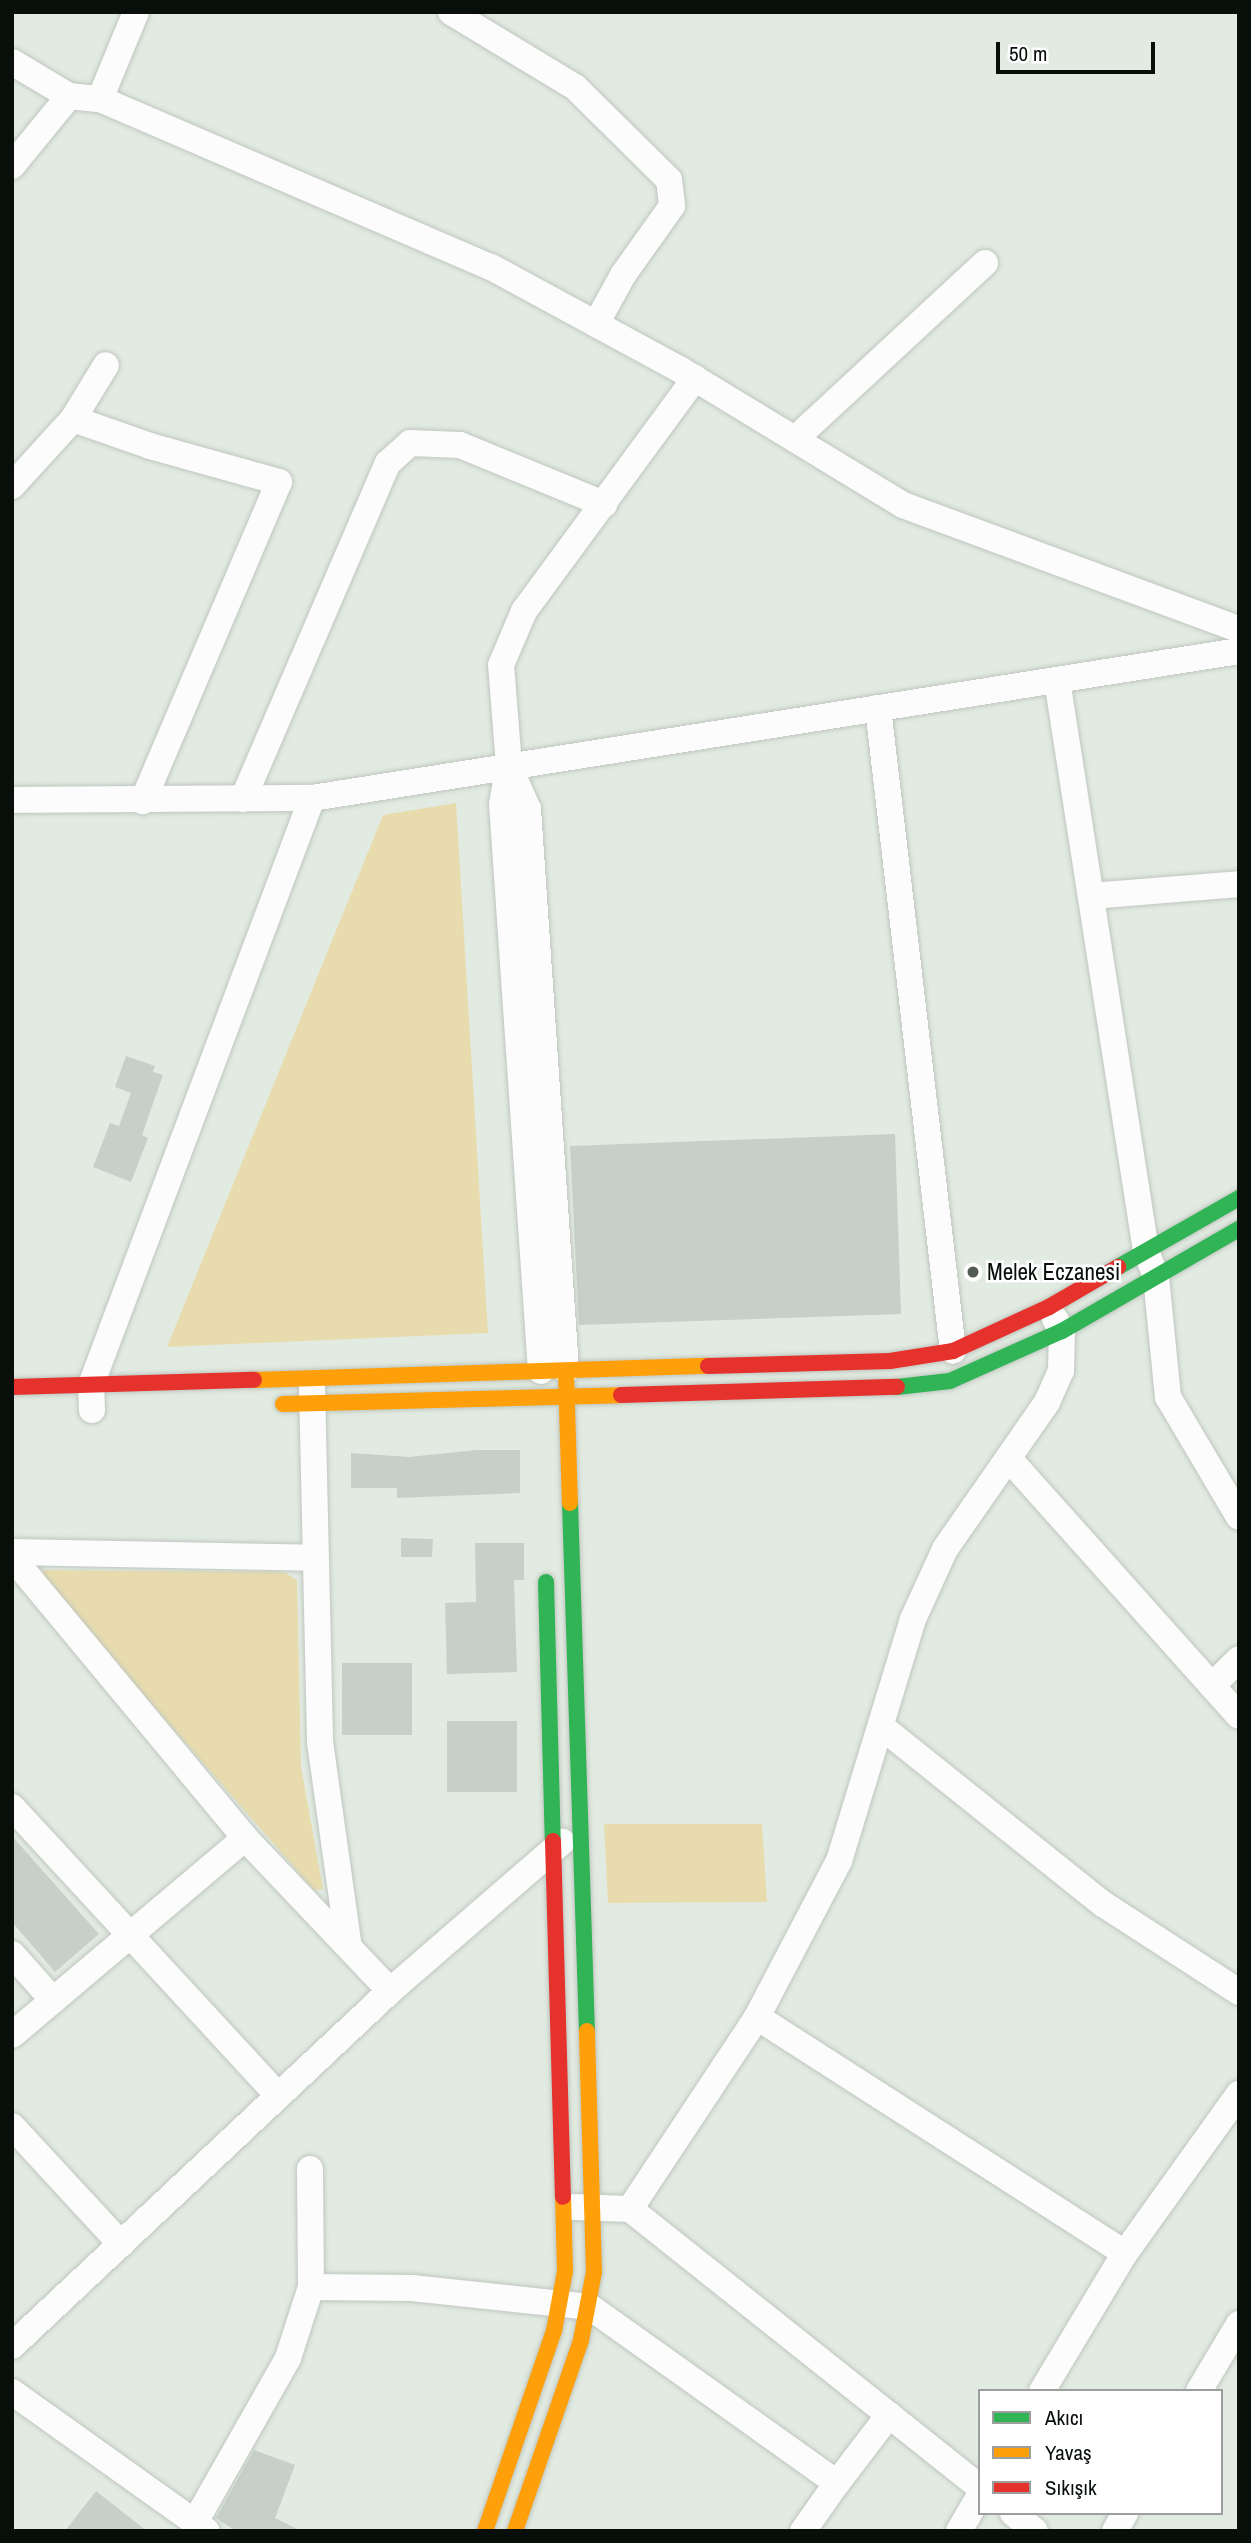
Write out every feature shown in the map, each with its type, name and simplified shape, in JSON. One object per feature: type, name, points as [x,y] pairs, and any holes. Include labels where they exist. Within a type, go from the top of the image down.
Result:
[{"type":"main road","points":[[271,1405],[312,1390],[551,1389],[890,1361],[953,1351],[1049,1307],[1239,1198]]},
{"type":"main road","points":[[12,1387],[92,1403],[312,1390],[895,1387],[950,1381],[1062,1331],[1156,1277],[1236,1237]]},
{"type":"main road","points":[[515,2531],[590,2307],[592,2207],[579,1833],[551,1389]]},
{"type":"main road","points":[[485,2531],[562,2302],[564,2207],[546,1560]]},
{"type":"street","points":[[100,99],[136,12]]},
{"type":"street","points":[[451,12],[575,87],[669,180],[672,205],[623,275],[596,324]]},
{"type":"street","points":[[12,62],[69,96],[100,99],[491,267],[695,378],[903,505],[1239,629]]},
{"type":"street","points":[[12,166],[69,96]]},
{"type":"street","points":[[795,439],[985,263]]},
{"type":"street","points":[[12,486],[73,419],[106,365]]},
{"type":"street","points":[[551,1389],[502,804],[509,766],[500,665],[524,611],[695,378]]},
{"type":"street","points":[[73,419],[150,446],[279,482],[143,801]]},
{"type":"street","points":[[243,800],[388,463],[410,443],[460,444],[604,504]]},
{"type":"street","points":[[12,800],[312,798],[1239,651]]},
{"type":"street","points":[[1057,680],[1146,1251],[1156,1277],[1168,1397],[1239,1517]]},
{"type":"street","points":[[878,708],[942,1288],[953,1351]]},
{"type":"street","points":[[92,1403],[312,798]]},
{"type":"street","points":[[1091,896],[1239,884]]},
{"type":"street","points":[[630,2209],[757,2017],[839,1861],[883,1728],[913,1619],[945,1549],[1010,1460],[1047,1402],[1061,1371],[1062,1331],[1049,1307]]},
{"type":"street","points":[[312,1390],[313,1558],[320,1742],[348,1942]]},
{"type":"street","points":[[1010,1460],[1239,1716]]},
{"type":"street","points":[[12,1555],[313,1558]]},
{"type":"street","points":[[12,1555],[245,1838],[348,1942],[390,1991]]},
{"type":"street","points":[[1212,1686],[1239,1659]]},
{"type":"street","points":[[883,1728],[1103,1904],[1239,1992]]},
{"type":"street","points":[[12,1807],[279,2096]]},
{"type":"street","points":[[12,2346],[390,1991],[553,1846],[579,1833]]},
{"type":"street","points":[[12,2035],[245,1838]]},
{"type":"street","points":[[12,1954],[53,2000]]},
{"type":"street","points":[[757,2017],[1125,2253]]},
{"type":"street","points":[[1043,2389],[1125,2253],[1239,2094]]},
{"type":"street","points":[[12,2126],[121,2244]]},
{"type":"street","points":[[12,2392],[201,2526],[288,2358],[311,2287],[310,2169]]},
{"type":"street","points":[[564,2207],[630,2209],[978,2485]]},
{"type":"street","points":[[311,2287],[412,2288],[590,2307],[837,2483]]},
{"type":"street","points":[[1200,2389],[1239,2324]]},
{"type":"street","points":[[803,2531],[889,2415]]},
{"type":"street","points":[[959,2531],[978,2498]]},
{"type":"street","points":[[1015,2515],[1035,2531]]},
{"type":"street","points":[[1115,2531],[1124,2515]]},
{"type":"shaded area","points":[[456,803],[488,1333],[167,1347],[383,815]]},
{"type":"shaded area","points":[[45,1570],[284,1572],[297,1580],[301,1767],[323,1889],[314,1890],[39,1575]]},
{"type":"shaded area","points":[[604,1824],[762,1824],[767,1902],[608,1903]]},
{"type":"building","points":[[126,1056],[155,1066],[153,1072],[163,1075],[142,1135],[148,1138],[131,1182],[93,1167],[110,1123],[119,1126],[131,1093],[115,1087]]},
{"type":"building","points":[[895,1134],[901,1314],[579,1325],[570,1146]]},
{"type":"building","points":[[476,1450],[520,1450],[520,1493],[397,1498],[397,1488],[351,1488],[351,1453],[409,1457]]},
{"type":"building","points":[[401,1538],[433,1539],[432,1557],[401,1557]]},
{"type":"building","points":[[475,1543],[524,1543],[524,1580],[514,1580],[517,1672],[447,1674],[445,1603],[476,1602]]},
{"type":"building","points":[[342,1663],[412,1663],[412,1735],[342,1735]]},
{"type":"building","points":[[447,1721],[517,1721],[517,1792],[447,1792]]},
{"type":"building","points":[[12,1836],[99,1934],[55,1972],[12,1922]]},
{"type":"building","points":[[254,2450],[295,2465],[275,2518],[301,2531],[236,2531],[216,2518]]},
{"type":"building","points":[[96,2491],[147,2531],[65,2531]]},
{"type":"traffic: fast","points":[[1118,1267],[1239,1198]]},
{"type":"traffic: fast","points":[[897,1387],[950,1381],[1062,1331],[1239,1229]]},
{"type":"traffic: fast","points":[[570,1503],[587,2031]]},
{"type":"traffic: fast","points":[[546,1582],[553,1841]]},
{"type":"traffic: slow","points":[[254,1380],[708,1366]]},
{"type":"traffic: slow","points":[[566,1372],[570,1503]]},
{"type":"traffic: slow","points":[[283,1404],[621,1395]]},
{"type":"traffic: slow","points":[[515,2531],[581,2340],[594,2272],[587,2031]]},
{"type":"traffic: slow","points":[[485,2531],[554,2331],[565,2271],[563,2197]]},
{"type":"traffic: jam","points":[[708,1366],[890,1361],[953,1351],[1049,1307],[1118,1267]]},
{"type":"traffic: jam","points":[[12,1387],[254,1380]]},
{"type":"traffic: jam","points":[[621,1395],[897,1387]]},
{"type":"traffic: jam","points":[[553,1841],[563,2197]]},
{"type":"place","name":"Melek Eczanesi","points":[[973,1272]]}]
